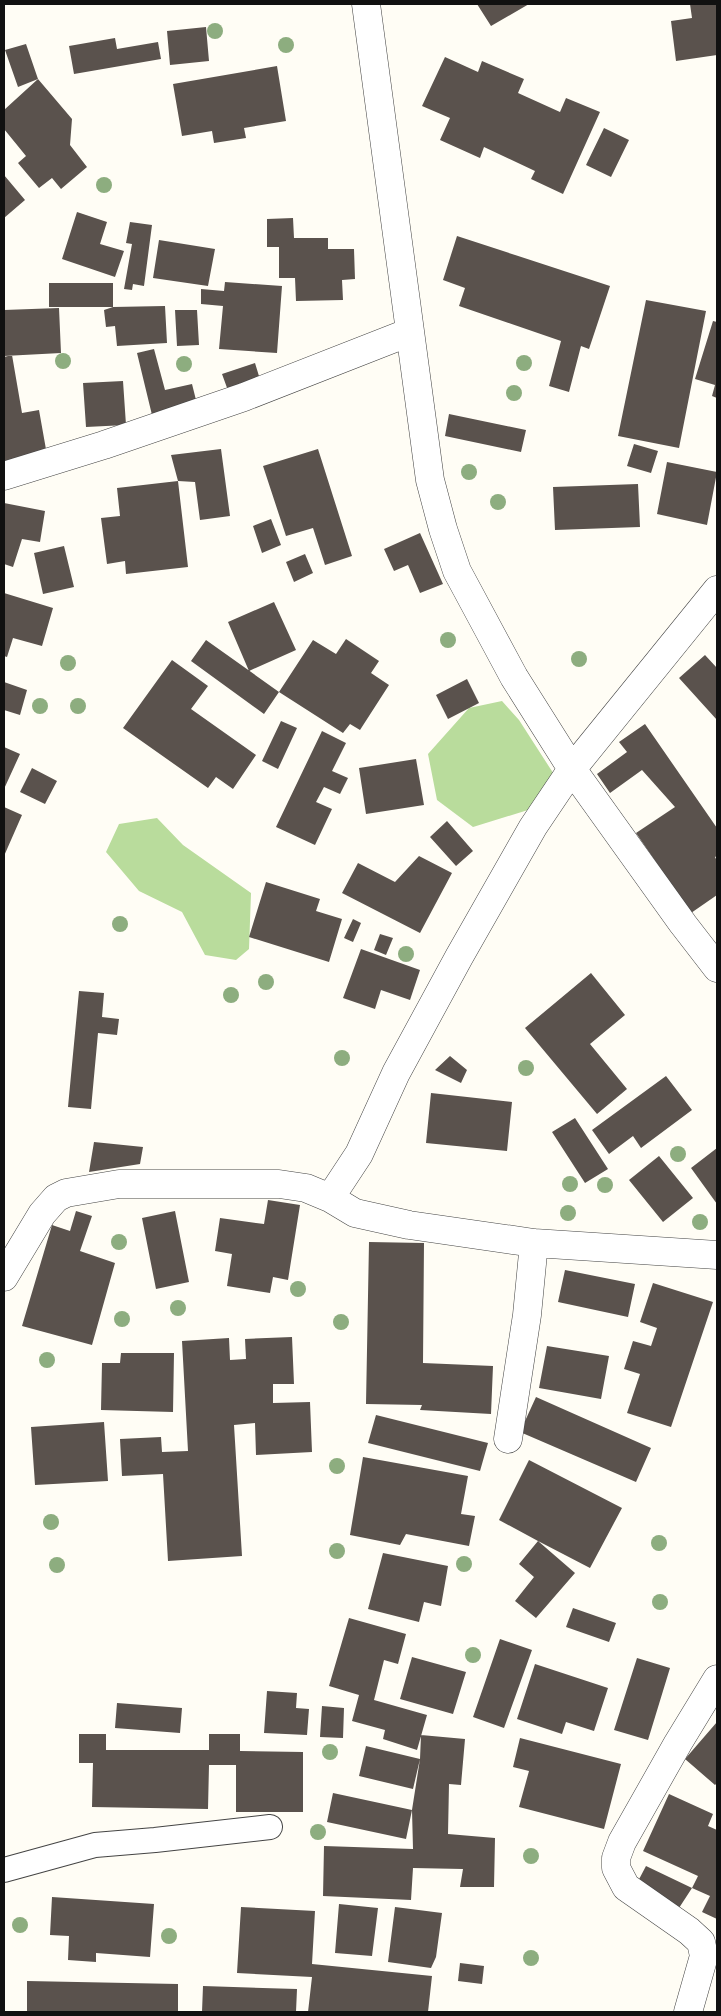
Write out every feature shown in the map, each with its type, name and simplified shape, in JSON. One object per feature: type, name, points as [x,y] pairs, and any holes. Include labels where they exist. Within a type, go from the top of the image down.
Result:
[{"type":"street","points":[[366,4],[430,480],[457,571],[514,677],[572,769],[683,924],[717,968]]},
{"type":"street","points":[[4,476],[244,398],[410,332]]},
{"type":"street","points":[[330,1198],[359,1154],[396,1073],[493,895],[533,827],[572,769],[717,590]]},
{"type":"street","points":[[4,1277],[42,1214],[56,1198],[66,1193],[118,1184],[279,1184],[306,1188],[330,1198],[355,1213],[370,1218],[534,1243],[717,1255]]},
{"type":"street","points":[[508,1439],[527,1315],[534,1243]]},
{"type":"street","points":[[688,2012],[704,1956],[701,1942],[689,1931],[626,1887],[616,1868],[616,1858],[622,1842],[717,1679]]},
{"type":"lane","points":[[4,1870],[95,1845],[270,1827]]},
{"type":"green space","points":[[502,701],[519,720],[557,779],[528,810],[473,827],[437,800],[428,754],[469,708]]},
{"type":"green space","points":[[157,818],[183,845],[251,893],[249,949],[236,960],[205,955],[182,912],[139,891],[106,852],[119,824]]},
{"type":"building","points":[[477,4],[529,4],[491,26]]},
{"type":"building","points":[[690,4],[717,4],[717,55],[676,61],[671,21],[692,18]]},
{"type":"building","points":[[206,27],[209,61],[170,65],[167,31]]},
{"type":"building","points":[[115,38],[117,49],[158,42],[161,59],[74,74],[69,46]]},
{"type":"building","points":[[26,44],[38,79],[18,87],[5,50]]},
{"type":"building","points":[[445,57],[478,72],[482,61],[524,79],[518,93],[560,112],[566,98],[600,112],[563,194],[531,179],[535,171],[484,147],[480,158],[440,140],[450,118],[422,106]]},
{"type":"building","points":[[277,66],[286,121],[244,128],[246,138],[214,143],[212,131],[182,136],[173,84]]},
{"type":"building","points":[[38,79],[72,119],[70,145],[87,167],[61,189],[52,178],[39,188],[18,163],[26,156],[4,129],[4,110]]},
{"type":"building","points":[[604,128],[629,140],[611,177],[586,165]]},
{"type":"building","points":[[4,175],[25,200],[4,218]]},
{"type":"building","points":[[77,212],[107,222],[100,244],[124,251],[115,277],[62,259]]},
{"type":"building","points":[[293,218],[294,238],[328,238],[328,249],[354,249],[355,279],[342,280],[343,300],[296,301],[295,278],[279,278],[279,247],[267,247],[267,219]]},
{"type":"building","points":[[130,222],[152,225],[144,286],[133,284],[132,290],[124,289],[132,244],[126,243]]},
{"type":"building","points":[[457,236],[610,286],[589,349],[581,346],[569,392],[549,386],[561,341],[459,306],[465,288],[443,280]]},
{"type":"building","points":[[159,240],[215,249],[208,286],[153,278]]},
{"type":"building","points":[[225,282],[282,286],[277,353],[219,349],[223,306],[201,304],[201,289],[224,291]]},
{"type":"building","points":[[49,283],[113,283],[113,307],[49,307]]},
{"type":"building","points":[[646,300],[706,311],[679,448],[618,436]]},
{"type":"building","points":[[165,306],[167,343],[117,346],[115,326],[106,327],[104,310],[113,307]]},
{"type":"building","points":[[59,308],[61,353],[4,356],[4,310]]},
{"type":"building","points":[[175,310],[197,310],[199,345],[177,346]]},
{"type":"building","points":[[713,321],[717,322],[717,398],[712,396],[715,385],[695,379]]},
{"type":"building","points":[[154,349],[165,390],[192,384],[197,404],[152,415],[137,353]]},
{"type":"building","points":[[12,355],[22,413],[39,410],[47,455],[4,462],[4,357]]},
{"type":"building","points":[[255,363],[262,386],[230,396],[222,374]]},
{"type":"building","points":[[123,381],[126,425],[86,427],[83,383]]},
{"type":"building","points":[[449,414],[526,430],[521,452],[445,436]]},
{"type":"building","points":[[634,444],[658,451],[651,473],[627,466]]},
{"type":"building","points":[[221,449],[230,516],[200,520],[195,482],[178,481],[171,455]]},
{"type":"building","points":[[318,449],[352,556],[325,565],[313,528],[286,536],[263,466]]},
{"type":"building","points":[[667,462],[717,472],[707,525],[657,514]]},
{"type":"building","points":[[178,481],[188,567],[126,574],[125,561],[107,564],[101,518],[120,516],[117,488]]},
{"type":"building","points":[[638,484],[640,527],[555,530],[553,487]]},
{"type":"building","points":[[4,503],[45,511],[40,542],[22,539],[13,567],[4,564]]},
{"type":"building","points":[[271,519],[281,545],[262,553],[253,526]]},
{"type":"building","points":[[420,533],[443,584],[420,593],[408,565],[394,571],[384,549]]},
{"type":"building","points":[[64,546],[74,587],[43,594],[34,553]]},
{"type":"building","points":[[305,554],[313,573],[294,582],[286,562]]},
{"type":"building","points":[[4,593],[53,608],[42,646],[13,638],[7,657],[4,656]]},
{"type":"building","points":[[274,602],[296,650],[249,671],[228,622]]},
{"type":"building","points":[[346,639],[379,661],[371,673],[389,685],[360,730],[350,724],[343,733],[279,692],[313,640],[336,654]]},
{"type":"building","points":[[206,640],[279,692],[264,714],[191,661]]},
{"type":"building","points":[[705,655],[717,668],[717,720],[679,678]]},
{"type":"building","points":[[172,660],[208,686],[191,709],[256,755],[233,789],[216,777],[208,788],[123,728]]},
{"type":"building","points":[[467,679],[479,703],[448,719],[436,695]]},
{"type":"building","points":[[4,682],[27,690],[20,715],[4,710]]},
{"type":"building","points":[[281,721],[297,728],[278,769],[262,761]]},
{"type":"building","points":[[645,724],[717,828],[717,856],[715,857],[717,861],[717,895],[691,913],[636,833],[675,807],[642,770],[610,793],[597,774],[627,752],[619,742]]},
{"type":"building","points":[[322,731],[346,743],[332,771],[348,778],[340,794],[324,787],[316,802],[332,809],[315,845],[276,827]]},
{"type":"building","points":[[4,747],[20,754],[4,789]]},
{"type":"building","points":[[416,759],[424,805],[366,814],[359,768]]},
{"type":"building","points":[[32,768],[57,781],[45,804],[20,792]]},
{"type":"building","points":[[4,807],[22,815],[4,856]]},
{"type":"building","points":[[447,821],[473,851],[456,866],[430,837]]},
{"type":"building","points":[[419,856],[452,873],[420,933],[342,893],[358,863],[395,882]]},
{"type":"building","points":[[266,882],[320,899],[316,911],[342,919],[329,962],[249,937]]},
{"type":"building","points":[[353,919],[361,923],[353,942],[344,938]]},
{"type":"building","points":[[380,934],[393,938],[386,955],[374,950]]},
{"type":"building","points":[[361,949],[420,970],[410,1000],[381,990],[375,1009],[343,998]]},
{"type":"building","points":[[591,973],[625,1015],[590,1044],[627,1089],[597,1114],[525,1028]]},
{"type":"building","points":[[79,991],[104,993],[102,1017],[119,1019],[117,1035],[98,1033],[91,1109],[68,1107]]},
{"type":"building","points":[[450,1056],[467,1070],[461,1083],[435,1070]]},
{"type":"building","points":[[666,1076],[692,1110],[641,1148],[633,1136],[609,1154],[592,1130]]},
{"type":"building","points":[[431,1093],[512,1102],[507,1151],[426,1143]]},
{"type":"building","points":[[575,1118],[608,1169],[585,1183],[552,1132]]},
{"type":"building","points":[[94,1142],[143,1147],[140,1164],[89,1172]]},
{"type":"building","points":[[717,1148],[717,1204],[691,1168]]},
{"type":"building","points":[[659,1156],[693,1198],[663,1222],[629,1180]]},
{"type":"building","points":[[268,1200],[300,1205],[288,1280],[273,1277],[270,1293],[227,1286],[232,1254],[215,1251],[220,1218],[264,1224]]},
{"type":"building","points":[[76,1211],[92,1216],[80,1251],[115,1263],[92,1345],[22,1326],[52,1225],[70,1231]]},
{"type":"building","points":[[175,1211],[189,1282],[156,1289],[142,1218]]},
{"type":"building","points":[[369,1242],[424,1243],[423,1363],[493,1366],[491,1414],[420,1410],[422,1405],[366,1404]]},
{"type":"building","points":[[565,1270],[635,1284],[628,1317],[558,1302]]},
{"type":"building","points":[[653,1283],[713,1302],[671,1427],[627,1413],[640,1374],[624,1369],[633,1341],[651,1346],[657,1328],[640,1322]]},
{"type":"building","points":[[292,1337],[294,1384],[273,1384],[273,1403],[310,1402],[312,1452],[256,1455],[255,1423],[234,1425],[242,1556],[168,1561],[163,1474],[122,1476],[120,1439],[161,1437],[162,1452],[188,1451],[182,1341],[229,1338],[230,1360],[246,1359],[245,1339]]},
{"type":"building","points":[[547,1346],[609,1356],[601,1399],[539,1388]]},
{"type":"building","points":[[121,1353],[174,1353],[173,1412],[101,1410],[102,1363],[120,1363]]},
{"type":"building","points":[[536,1397],[651,1448],[636,1482],[520,1432]]},
{"type":"building","points":[[376,1415],[488,1443],[480,1471],[368,1443]]},
{"type":"building","points":[[104,1422],[108,1481],[35,1485],[31,1427]]},
{"type":"building","points":[[363,1457],[468,1476],[461,1514],[475,1516],[469,1546],[406,1534],[400,1545],[350,1535]]},
{"type":"building","points":[[529,1460],[622,1508],[590,1568],[499,1520]]},
{"type":"building","points":[[538,1541],[575,1573],[536,1618],[515,1601],[534,1577],[519,1564]]},
{"type":"building","points":[[383,1553],[448,1566],[441,1606],[424,1602],[419,1622],[368,1609]]},
{"type":"building","points":[[573,1608],[616,1623],[609,1642],[566,1627]]},
{"type":"building","points":[[349,1618],[406,1634],[398,1664],[384,1660],[374,1700],[427,1715],[417,1750],[383,1739],[385,1730],[352,1721],[359,1695],[329,1686]]},
{"type":"building","points":[[500,1639],[532,1650],[504,1728],[473,1717]]},
{"type":"building","points":[[412,1657],[466,1672],[453,1714],[400,1699]]},
{"type":"building","points":[[637,1658],[670,1668],[648,1740],[614,1730]]},
{"type":"building","points":[[535,1664],[608,1688],[594,1731],[566,1722],[562,1734],[517,1719]]},
{"type":"building","points":[[267,1691],[297,1693],[296,1708],[309,1709],[307,1735],[264,1733]]},
{"type":"building","points":[[117,1703],[182,1708],[180,1733],[115,1728]]},
{"type":"building","points":[[322,1706],[344,1708],[343,1738],[320,1737]]},
{"type":"building","points":[[717,1722],[717,1783],[715,1785],[685,1759]]},
{"type":"building","points":[[79,1734],[106,1734],[106,1750],[209,1750],[209,1734],[240,1734],[240,1751],[303,1752],[303,1812],[236,1812],[236,1765],[209,1765],[208,1809],[92,1807],[93,1763],[79,1763]]},
{"type":"building","points":[[421,1735],[465,1739],[461,1785],[449,1784],[448,1834],[495,1838],[494,1887],[460,1887],[463,1869],[413,1868],[411,1900],[323,1896],[324,1846],[413,1849],[412,1810],[420,1759]]},
{"type":"building","points":[[520,1738],[621,1764],[604,1829],[519,1807],[529,1771],[513,1767]]},
{"type":"building","points":[[366,1746],[420,1759],[413,1789],[359,1776]]},
{"type":"building","points":[[333,1793],[412,1810],[406,1839],[327,1822]]},
{"type":"building","points":[[669,1794],[713,1814],[708,1826],[717,1830],[717,1919],[702,1912],[710,1896],[692,1888],[698,1876],[643,1851]]},
{"type":"building","points":[[646,1866],[692,1888],[679,1908],[636,1885]]},
{"type":"building","points":[[52,1897],[154,1904],[150,1957],[96,1953],[96,1962],[68,1960],[69,1936],[50,1935]]},
{"type":"building","points":[[339,1904],[378,1908],[372,1956],[335,1953]]},
{"type":"building","points":[[241,1907],[315,1911],[312,1964],[432,1976],[428,2012],[308,2012],[312,1977],[237,1973]]},
{"type":"building","points":[[395,1907],[442,1913],[436,1957],[431,1968],[388,1962]]},
{"type":"building","points":[[460,1963],[484,1966],[482,1984],[458,1981]]},
{"type":"building","points":[[27,1981],[178,1984],[178,2012],[27,2012]]},
{"type":"building","points":[[203,1986],[297,1989],[296,2012],[202,2012]]}]
